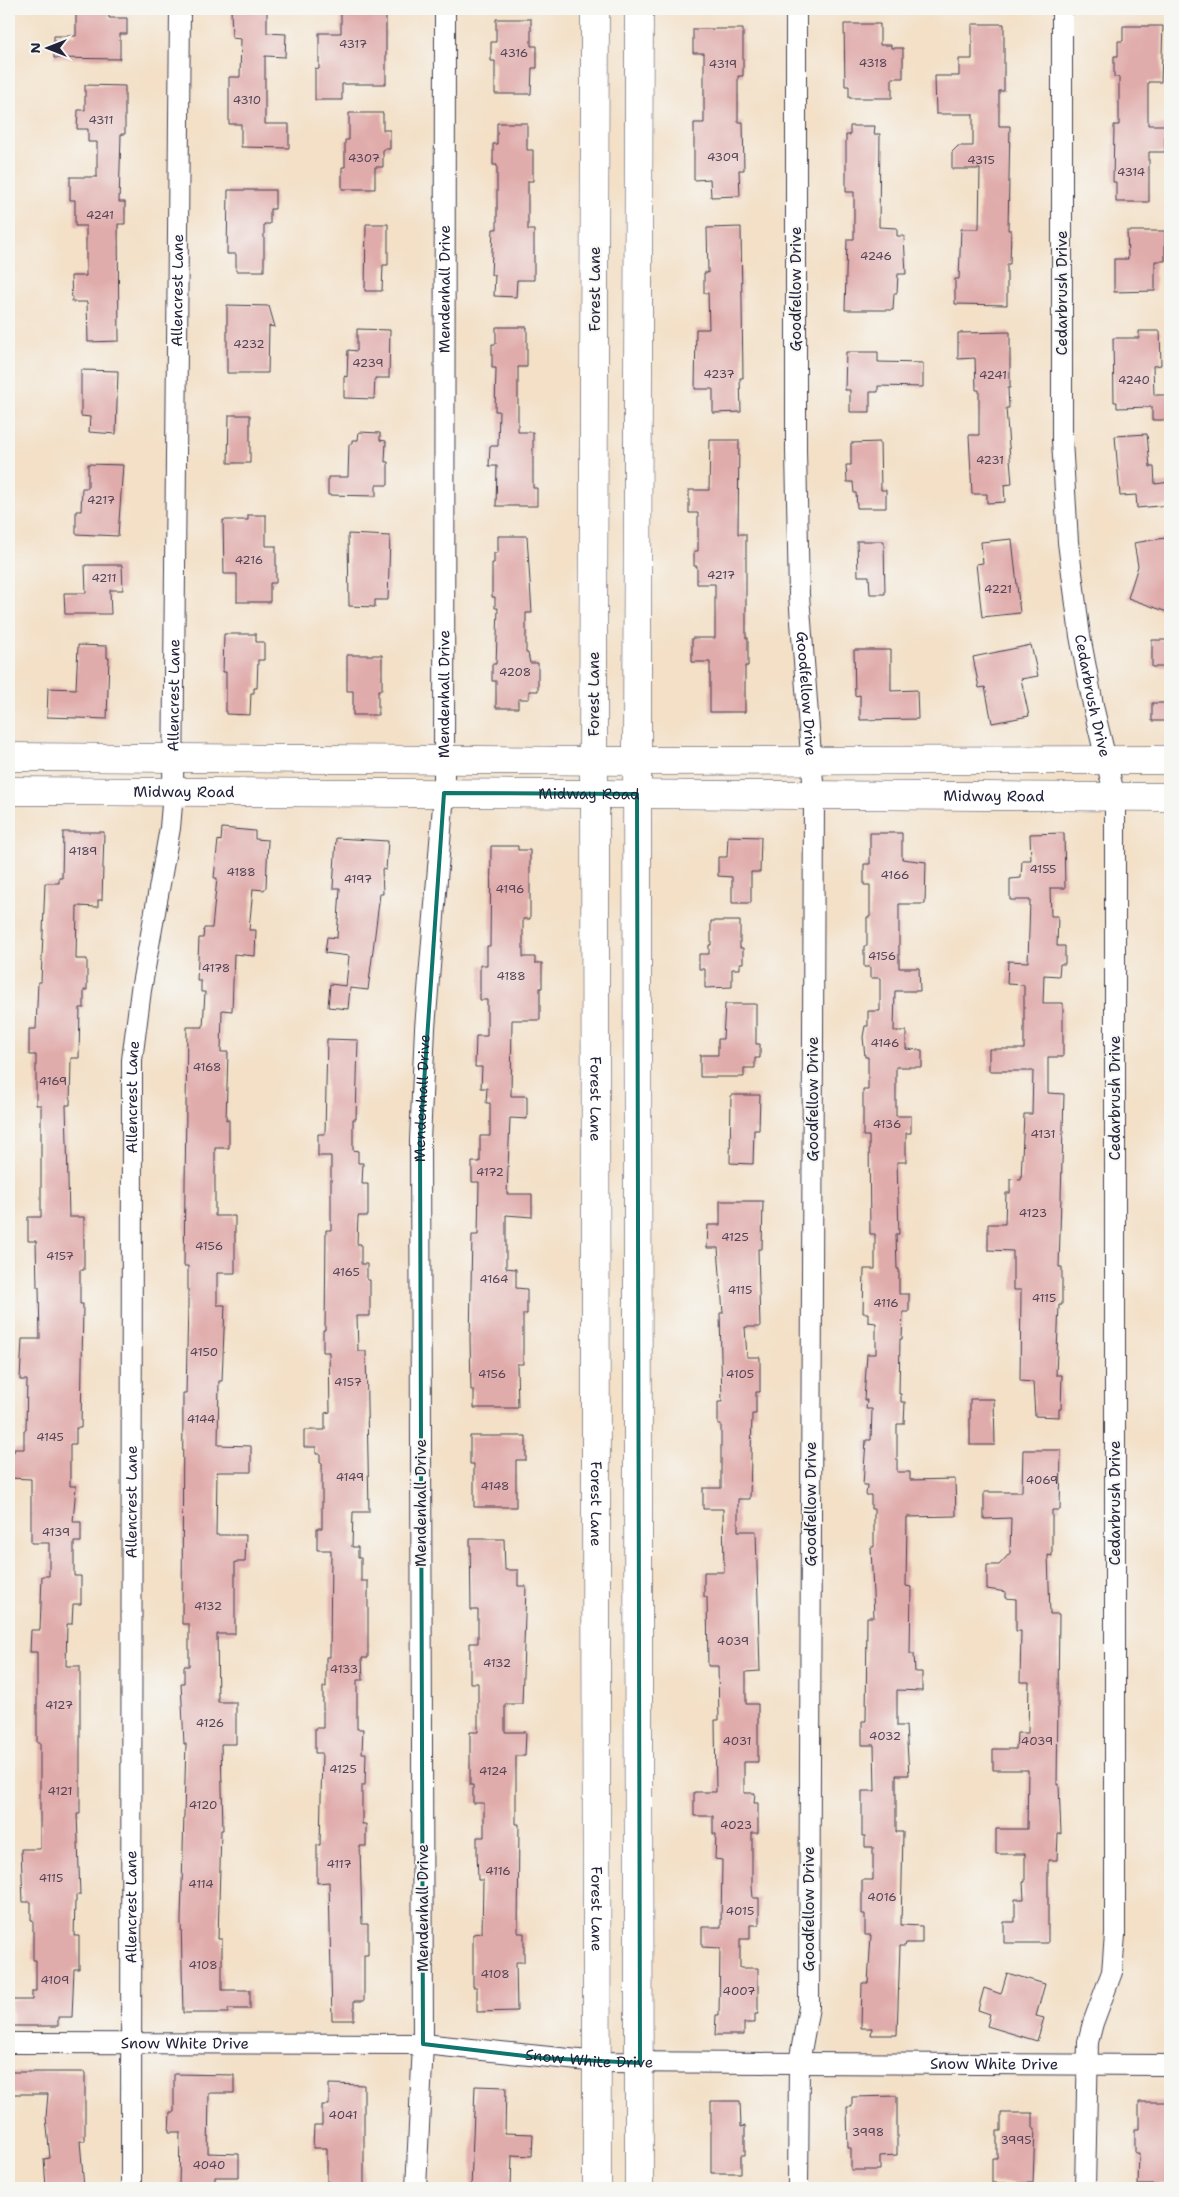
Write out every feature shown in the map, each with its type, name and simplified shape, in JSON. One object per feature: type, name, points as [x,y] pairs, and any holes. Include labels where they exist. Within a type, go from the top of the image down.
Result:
[{"type":"main road","name":"Forest Lane","points":[[595,9],[593,761],[595,794],[597,2188]]},
{"type":"main road","points":[[639,9],[637,761],[639,2188]]},
{"type":"main road","points":[[9,757],[593,761],[1170,760]]},
{"type":"main road","name":"Midway Road","points":[[9,791],[1170,797]]},
{"type":"street","name":"Allencrest Lane","points":[[131,2188],[132,1060],[141,990],[170,828],[173,792],[180,9]]},
{"type":"street","name":"Mendenhall Drive","points":[[416,2188],[423,2044],[420,1141],[425,1028],[444,793],[445,9]]},
{"type":"street","name":"Goodfellow Drive","points":[[796,9],[796,451],[799,595],[814,795],[809,2007],[799,2063],[798,2188]]},
{"type":"street","name":"Cedarbrush Drive","points":[[1062,9],[1062,430],[1068,542],[1080,636],[1094,710],[1115,797],[1115,1935],[1112,1972],[1088,2042],[1086,2064],[1085,2188]]},
{"type":"street","name":"Snow White Drive","points":[[9,2043],[278,2042],[423,2044],[598,2062],[640,2063],[1170,2065]]},
{"type":"highlighted area","points":[[444,793],[637,794],[640,2063],[542,2058],[423,2044],[420,1141]]},
{"type":"building","points":[[76,9],[109,9],[109,18],[127,18],[127,34],[120,34],[120,59],[54,58],[54,36],[76,36]]},
{"type":"building","points":[[231,9],[267,9],[267,33],[286,34],[285,57],[265,56],[265,124],[289,124],[289,148],[241,147],[241,124],[229,124],[229,77],[240,77],[241,39],[232,38]]},
{"type":"building","points":[[341,11],[386,11],[386,84],[342,84],[342,100],[315,100],[315,68],[319,69],[319,33],[341,33]]},
{"type":"building","points":[[496,19],[531,19],[531,46],[537,46],[537,68],[532,68],[531,94],[495,94],[495,61],[491,61],[491,42],[496,42]]},
{"type":"building","points":[[844,24],[880,24],[880,45],[891,45],[891,48],[903,48],[903,78],[892,78],[892,98],[849,98],[849,86],[845,86]]},
{"type":"building","points":[[972,24],[1004,24],[1004,91],[999,91],[999,126],[1010,126],[1008,230],[1011,230],[1010,264],[1007,264],[1007,305],[955,304],[955,279],[959,279],[961,229],[979,229],[980,169],[952,169],[952,152],[958,146],[973,146],[973,114],[936,114],[935,76],[959,76],[959,59],[972,59]]},
{"type":"building","points":[[1123,26],[1163,26],[1161,82],[1148,82],[1148,125],[1165,125],[1165,152],[1149,152],[1149,202],[1116,202],[1116,182],[1113,182],[1114,125],[1119,125],[1119,77],[1114,77],[1114,56],[1118,56],[1118,41],[1123,41]]},
{"type":"building","points":[[693,29],[743,29],[743,76],[738,76],[738,122],[743,122],[744,170],[739,170],[740,196],[711,197],[710,179],[694,180],[694,123],[704,123],[704,53],[693,53]]},
{"type":"building","points":[[85,85],[125,86],[125,134],[121,134],[119,202],[125,202],[125,224],[118,224],[119,341],[88,342],[87,302],[72,302],[71,276],[86,276],[86,226],[75,226],[75,200],[70,200],[70,177],[97,177],[97,142],[88,142],[88,129],[77,129],[78,110],[85,110]]},
{"type":"building","points":[[349,113],[383,113],[383,130],[390,130],[390,149],[383,149],[383,167],[375,167],[375,189],[342,189],[342,167],[345,167],[345,140],[349,140]]},
{"type":"building","points":[[497,123],[527,123],[527,150],[533,150],[533,181],[528,181],[528,230],[534,230],[534,280],[517,280],[516,297],[494,296],[495,275],[491,275],[493,229],[497,229],[497,165],[493,165],[493,144],[497,144]]},
{"type":"building","points":[[850,126],[875,126],[874,134],[880,134],[879,227],[897,228],[897,236],[904,236],[906,274],[898,274],[897,293],[894,293],[893,310],[845,310],[847,239],[854,239],[854,192],[846,192],[846,135],[850,135]]},
{"type":"building","points":[[228,190],[275,190],[275,209],[270,209],[270,224],[264,224],[264,271],[236,271],[236,254],[227,254]]},
{"type":"building","points":[[366,224],[388,224],[388,265],[383,265],[382,291],[365,291]]},
{"type":"building","points":[[741,227],[743,378],[740,378],[741,412],[713,413],[713,389],[695,389],[696,329],[709,329],[708,293],[704,293],[704,273],[708,273],[707,228]]},
{"type":"building","points":[[1127,231],[1165,231],[1165,261],[1155,261],[1155,291],[1114,292],[1114,259],[1128,259]]},
{"type":"building","points":[[227,305],[269,306],[275,327],[269,326],[268,373],[227,373]]},
{"type":"building","points":[[496,327],[527,327],[527,367],[518,367],[518,432],[533,432],[533,488],[537,488],[537,506],[496,506],[497,466],[489,466],[490,446],[498,446],[499,411],[495,411],[496,368],[492,368],[492,344],[496,344]]},
{"type":"building","points":[[357,329],[390,330],[389,378],[375,378],[374,399],[344,398],[344,376],[347,377],[348,350],[357,351]]},
{"type":"building","points":[[1139,331],[1160,331],[1161,365],[1153,366],[1154,395],[1170,395],[1170,420],[1152,420],[1152,407],[1117,408],[1117,402],[1114,402],[1113,338],[1139,338]]},
{"type":"building","points":[[1010,332],[1009,408],[1006,408],[1012,484],[1004,485],[1005,502],[987,503],[987,494],[972,494],[969,435],[979,435],[979,390],[976,390],[975,358],[958,359],[958,333]]},
{"type":"building","points":[[846,352],[878,352],[878,362],[923,363],[923,387],[878,386],[878,392],[870,392],[870,412],[850,412],[850,390],[845,390]]},
{"type":"building","points":[[81,370],[118,371],[116,434],[89,432],[90,417],[81,416]]},
{"type":"building","points":[[229,415],[250,415],[250,463],[228,463]]},
{"type":"building","points":[[359,432],[380,433],[380,440],[386,441],[385,462],[388,462],[388,485],[376,485],[376,496],[328,495],[328,477],[348,477],[349,444],[352,444],[352,440],[358,440]]},
{"type":"building","points":[[1147,434],[1150,467],[1154,467],[1155,484],[1170,482],[1170,505],[1137,508],[1136,495],[1120,496],[1115,436]]},
{"type":"building","points":[[710,440],[739,440],[738,534],[746,534],[746,638],[748,638],[748,666],[745,666],[745,712],[710,712],[710,662],[692,662],[692,638],[715,638],[715,584],[697,584],[697,566],[694,566],[694,551],[698,551],[698,513],[689,513],[689,490],[709,490]]},
{"type":"building","points":[[880,442],[881,490],[886,490],[886,508],[857,508],[853,482],[847,482],[846,465],[851,465],[851,443]]},
{"type":"building","points":[[88,464],[123,465],[118,536],[76,534],[76,511],[81,511],[82,488],[88,488]]},
{"type":"building","points":[[248,515],[266,515],[266,546],[276,546],[276,583],[270,583],[270,602],[237,602],[237,574],[224,574],[223,520],[248,520]]},
{"type":"building","points":[[348,534],[390,536],[388,600],[375,600],[375,607],[349,606]]},
{"type":"building","points":[[498,536],[527,536],[532,613],[526,613],[526,653],[528,653],[530,663],[538,663],[538,691],[529,691],[529,699],[518,699],[518,708],[496,708],[496,681],[492,681],[492,664],[496,664],[498,608],[495,608],[495,597],[492,597],[492,563],[494,563],[494,553],[498,553]]},
{"type":"building","points":[[1165,538],[1170,562],[1170,613],[1128,598],[1138,566],[1134,543]]},
{"type":"building","points":[[1012,539],[1020,613],[982,617],[976,564],[983,563],[981,542]]},
{"type":"building","points":[[857,541],[884,541],[885,594],[870,594],[869,576],[858,576]]},
{"type":"building","points":[[85,565],[122,565],[123,590],[110,590],[111,614],[65,614],[64,593],[86,593]]},
{"type":"building","points":[[224,634],[256,634],[256,642],[264,642],[264,660],[258,660],[257,688],[254,688],[254,693],[251,693],[250,715],[226,714],[226,672],[223,672]]},
{"type":"building","points":[[1152,640],[1170,640],[1170,667],[1152,667]]},
{"type":"building","points":[[78,645],[107,646],[107,658],[109,658],[107,719],[47,717],[48,688],[76,689]]},
{"type":"building","points":[[1031,645],[1038,676],[1021,679],[1029,716],[992,723],[985,687],[979,688],[973,657]]},
{"type":"building","points":[[854,650],[891,650],[891,691],[917,690],[918,719],[860,720],[860,695],[855,696]]},
{"type":"building","points":[[347,655],[382,655],[382,690],[378,690],[378,715],[353,715],[353,691],[347,691]]},
{"type":"building","points":[[1152,703],[1170,703],[1170,721],[1152,721]]},
{"type":"building","points":[[222,828],[255,831],[255,839],[268,840],[266,887],[264,890],[253,889],[249,930],[256,930],[255,956],[234,954],[232,1011],[222,1010],[221,1052],[228,1052],[226,1120],[229,1120],[229,1148],[215,1148],[215,1216],[235,1216],[235,1273],[217,1273],[217,1305],[225,1305],[222,1381],[219,1381],[218,1445],[251,1446],[251,1472],[217,1472],[216,1535],[246,1535],[245,1562],[235,1562],[235,1634],[217,1634],[218,1702],[236,1702],[236,1744],[221,1744],[223,1830],[221,1830],[218,1939],[222,1939],[222,1990],[250,1990],[250,2009],[228,2009],[228,2013],[183,2013],[181,1920],[186,1744],[184,1744],[181,1683],[184,1683],[184,1666],[189,1666],[189,1624],[182,1624],[183,1393],[186,1393],[188,1304],[188,1266],[184,1266],[187,1027],[203,1027],[205,992],[201,992],[201,981],[197,981],[199,938],[203,938],[204,928],[212,928],[217,878],[214,878],[218,840],[221,841]]},
{"type":"building","points":[[63,832],[104,832],[102,900],[98,900],[98,907],[77,906],[76,959],[87,959],[87,990],[84,990],[84,1008],[80,1008],[79,1058],[71,1058],[70,1105],[66,1105],[69,1217],[84,1217],[84,1270],[80,1270],[80,1304],[83,1304],[81,1428],[76,1428],[76,1444],[70,1444],[70,1486],[76,1486],[73,1522],[81,1522],[81,1542],[74,1542],[74,1576],[81,1576],[81,1604],[73,1604],[72,1624],[67,1624],[66,1666],[80,1666],[80,1814],[77,1814],[80,1895],[76,1895],[74,1936],[79,1936],[79,1969],[74,1969],[72,2017],[58,2017],[58,2026],[13,2026],[11,2000],[32,2000],[32,1991],[36,1991],[36,1960],[33,1960],[33,1920],[31,1920],[31,1902],[23,1902],[21,1849],[40,1849],[40,1743],[37,1743],[37,1652],[30,1652],[31,1630],[40,1630],[42,1576],[49,1576],[49,1543],[31,1543],[31,1479],[9,1478],[9,1452],[14,1452],[14,1449],[24,1449],[27,1380],[20,1380],[22,1339],[40,1339],[36,1241],[28,1241],[28,1217],[41,1217],[41,1105],[36,1105],[36,1055],[29,1055],[29,1029],[36,1029],[38,982],[41,982],[45,883],[59,883],[59,878],[62,878]]},
{"type":"building","points":[[870,833],[902,833],[902,859],[926,862],[925,904],[899,904],[899,968],[919,968],[920,991],[895,991],[894,1031],[906,1031],[906,1049],[922,1050],[922,1067],[896,1067],[896,1116],[911,1116],[911,1133],[906,1133],[906,1162],[897,1162],[899,1234],[896,1234],[899,1294],[909,1294],[909,1312],[903,1312],[902,1339],[900,1339],[899,1394],[901,1394],[901,1402],[905,1402],[904,1424],[897,1424],[897,1472],[910,1472],[910,1480],[955,1479],[956,1516],[907,1517],[906,1586],[911,1587],[910,1654],[914,1654],[915,1672],[922,1672],[922,1691],[897,1690],[897,1726],[906,1726],[909,1775],[896,1775],[896,1832],[903,1832],[901,1925],[922,1926],[922,1943],[906,1943],[905,1946],[900,1946],[897,2035],[871,2035],[872,2028],[861,2028],[862,1983],[868,1983],[871,1935],[865,1935],[865,1914],[862,1914],[862,1880],[873,1880],[873,1847],[865,1847],[865,1836],[862,1836],[862,1791],[875,1791],[874,1745],[862,1745],[862,1721],[866,1721],[867,1617],[874,1617],[871,1547],[874,1547],[874,1509],[871,1509],[871,1495],[866,1495],[867,1485],[863,1485],[866,1440],[871,1440],[872,1409],[866,1409],[867,1400],[864,1400],[867,1354],[876,1354],[876,1323],[868,1322],[868,1313],[863,1313],[864,1269],[875,1269],[875,1234],[870,1234],[869,1136],[863,1136],[863,1090],[868,1090],[868,1057],[865,1057],[863,1037],[865,1026],[868,1026],[868,1011],[880,1011],[880,978],[870,978],[870,967],[864,967],[864,946],[867,946],[867,917],[870,917],[870,885],[864,885],[864,864],[870,864]]},
{"type":"building","points":[[1064,833],[1065,888],[1050,888],[1051,916],[1058,916],[1057,946],[1065,946],[1065,964],[1060,964],[1059,976],[1044,975],[1043,1003],[1063,1003],[1063,1057],[1048,1057],[1048,1093],[1064,1094],[1059,1267],[1062,1267],[1062,1305],[1059,1305],[1056,1375],[1062,1375],[1059,1417],[1035,1416],[1033,1382],[1020,1381],[1021,1290],[1013,1290],[1013,1251],[988,1250],[988,1224],[1005,1224],[1006,1193],[1010,1193],[1010,1179],[1021,1180],[1024,1114],[1032,1114],[1033,1071],[989,1071],[989,1049],[1024,1049],[1024,985],[1007,984],[1008,961],[1028,962],[1030,900],[1010,900],[1010,879],[1021,878],[1022,860],[1031,860],[1030,834]]},
{"type":"building","points":[[728,836],[761,837],[760,872],[751,872],[751,903],[732,903],[732,877],[718,876],[718,857],[727,857]]},
{"type":"building","points":[[336,838],[388,841],[386,870],[382,869],[383,894],[380,894],[368,990],[350,988],[348,1009],[328,1007],[330,984],[346,986],[349,956],[325,953],[327,937],[337,938],[340,888],[333,888]]},
{"type":"building","points":[[491,846],[518,846],[518,850],[530,850],[530,919],[523,919],[523,957],[535,957],[535,963],[542,963],[540,1020],[512,1020],[511,1096],[527,1096],[527,1119],[510,1118],[507,1194],[532,1194],[532,1217],[506,1215],[506,1268],[516,1269],[516,1288],[527,1289],[527,1314],[523,1314],[523,1364],[517,1364],[518,1408],[474,1408],[474,1390],[471,1390],[472,1235],[478,1235],[479,1182],[472,1182],[472,1162],[480,1162],[480,1136],[490,1136],[490,1103],[486,1103],[487,1088],[481,1088],[482,1067],[475,1067],[476,1036],[487,1036],[487,1000],[480,1000],[480,965],[487,965],[487,946],[490,946]]},
{"type":"building","points":[[711,921],[740,921],[740,948],[743,948],[743,963],[740,963],[740,969],[732,969],[732,987],[705,988],[705,969],[699,969],[699,954],[709,954]]},
{"type":"building","points":[[725,1004],[756,1004],[756,1044],[760,1044],[760,1058],[755,1058],[755,1068],[744,1068],[744,1077],[700,1077],[700,1055],[718,1055],[718,1039],[723,1039]]},
{"type":"building","points":[[327,1039],[358,1040],[356,1119],[353,1119],[353,1150],[358,1151],[358,1163],[363,1163],[362,1184],[368,1184],[368,1216],[358,1216],[357,1244],[361,1244],[361,1264],[367,1264],[367,1280],[370,1280],[370,1316],[357,1316],[358,1351],[366,1351],[369,1512],[353,1512],[352,1547],[358,1547],[358,1558],[361,1558],[361,1581],[368,1581],[368,1658],[362,1658],[363,1680],[357,1680],[357,1729],[363,1729],[362,1753],[366,1753],[365,1785],[362,1785],[362,1824],[366,1824],[366,1846],[360,1846],[362,1924],[368,1924],[368,1955],[364,1955],[364,2001],[354,2001],[354,2020],[332,2020],[329,1882],[317,1883],[317,1845],[320,1845],[322,1753],[315,1753],[315,1728],[323,1728],[323,1687],[326,1687],[326,1657],[330,1657],[331,1550],[317,1550],[317,1528],[322,1528],[322,1463],[320,1463],[320,1454],[316,1454],[316,1447],[304,1447],[304,1430],[325,1430],[325,1413],[330,1412],[329,1352],[323,1352],[323,1330],[325,1330],[326,1230],[331,1230],[331,1156],[318,1156],[318,1134],[325,1134]]},
{"type":"building","points":[[731,1095],[760,1095],[759,1130],[754,1130],[753,1164],[730,1163]]},
{"type":"building","points":[[720,1201],[763,1201],[762,1249],[758,1249],[760,1327],[745,1327],[747,1357],[760,1357],[760,1392],[756,1392],[756,1414],[752,1414],[750,1499],[738,1499],[738,1531],[756,1531],[760,1671],[746,1672],[746,1704],[758,1704],[758,1762],[744,1762],[744,1793],[755,1793],[754,1803],[758,1803],[758,1833],[752,1833],[752,1886],[753,1898],[759,1898],[759,1925],[750,1925],[750,1939],[740,1939],[740,1968],[758,1968],[758,2014],[755,2014],[755,2023],[744,2023],[744,2035],[715,2035],[716,2015],[719,2015],[720,1948],[702,1947],[702,1927],[721,1927],[722,1860],[715,1859],[716,1834],[713,1834],[713,1816],[694,1816],[694,1792],[716,1792],[715,1720],[719,1720],[718,1666],[708,1666],[707,1597],[704,1597],[704,1572],[724,1572],[723,1509],[703,1509],[703,1488],[721,1488],[721,1424],[718,1424],[718,1402],[722,1402],[720,1313],[723,1313],[718,1248],[707,1248],[708,1225],[720,1225]]},
{"type":"building","points":[[970,1399],[994,1399],[995,1445],[970,1445]]},
{"type":"building","points":[[470,1436],[526,1436],[526,1460],[516,1460],[516,1507],[474,1507],[474,1464],[470,1464]]},
{"type":"building","points":[[1023,1450],[1061,1450],[1060,1510],[1052,1510],[1052,1556],[1048,1555],[1050,1614],[1059,1614],[1057,1785],[1059,1785],[1061,1834],[1058,1834],[1057,1860],[1048,1860],[1048,1943],[1004,1943],[1004,1922],[1015,1922],[1015,1899],[1024,1899],[1025,1854],[996,1854],[996,1829],[1027,1829],[1028,1770],[993,1770],[993,1749],[1016,1749],[1017,1733],[1028,1733],[1029,1682],[1020,1682],[1021,1631],[1016,1631],[1016,1599],[1006,1598],[1006,1592],[987,1589],[987,1565],[999,1565],[1010,1553],[1011,1518],[984,1519],[984,1492],[1022,1492]]},
{"type":"building","points":[[470,1539],[504,1539],[505,1570],[518,1570],[518,1586],[526,1586],[522,1704],[505,1704],[505,1732],[526,1732],[525,1756],[516,1756],[516,1824],[519,1824],[518,1933],[524,1933],[524,1962],[516,1962],[517,2011],[477,2012],[477,1987],[473,1987],[473,1934],[482,1933],[483,1880],[478,1880],[477,1837],[484,1837],[484,1803],[473,1803],[473,1785],[470,1785],[470,1732],[478,1732],[478,1683],[470,1683],[470,1643],[478,1643],[478,1610],[471,1610]]},
{"type":"building","points":[[1007,1973],[1045,1984],[1036,2016],[1044,2018],[1037,2041],[987,2026],[990,2014],[978,2010],[984,1988],[1001,1994]]},
{"type":"building","points":[[9,2072],[85,2072],[85,2141],[80,2141],[84,2188],[46,2188],[44,2159],[50,2158],[46,2117],[48,2094],[9,2094]]},
{"type":"building","points":[[174,2074],[234,2075],[234,2093],[209,2093],[208,2153],[239,2154],[239,2177],[215,2177],[215,2188],[179,2188],[180,2132],[169,2132],[170,2112],[174,2112]]},
{"type":"building","points":[[329,2084],[364,2085],[364,2188],[327,2188],[327,2148],[313,2148],[314,2125],[322,2125],[322,2105],[329,2105]]},
{"type":"building","points":[[475,2086],[506,2087],[505,2133],[533,2134],[532,2156],[512,2155],[511,2188],[471,2188]]},
{"type":"building","points":[[897,2096],[897,2155],[880,2156],[880,2170],[851,2170],[851,2148],[848,2148],[847,2107],[852,2107],[852,2097]]},
{"type":"building","points":[[711,2101],[740,2101],[741,2127],[745,2126],[745,2155],[741,2155],[741,2173],[711,2173]]},
{"type":"building","points":[[1139,2102],[1170,2102],[1170,2185],[1138,2185],[1139,2153],[1135,2153],[1135,2129],[1139,2129]]},
{"type":"building","points":[[1001,2113],[1033,2113],[1033,2128],[1035,2128],[1033,2183],[992,2183],[992,2158],[997,2158],[997,2131],[1001,2131]]}]
